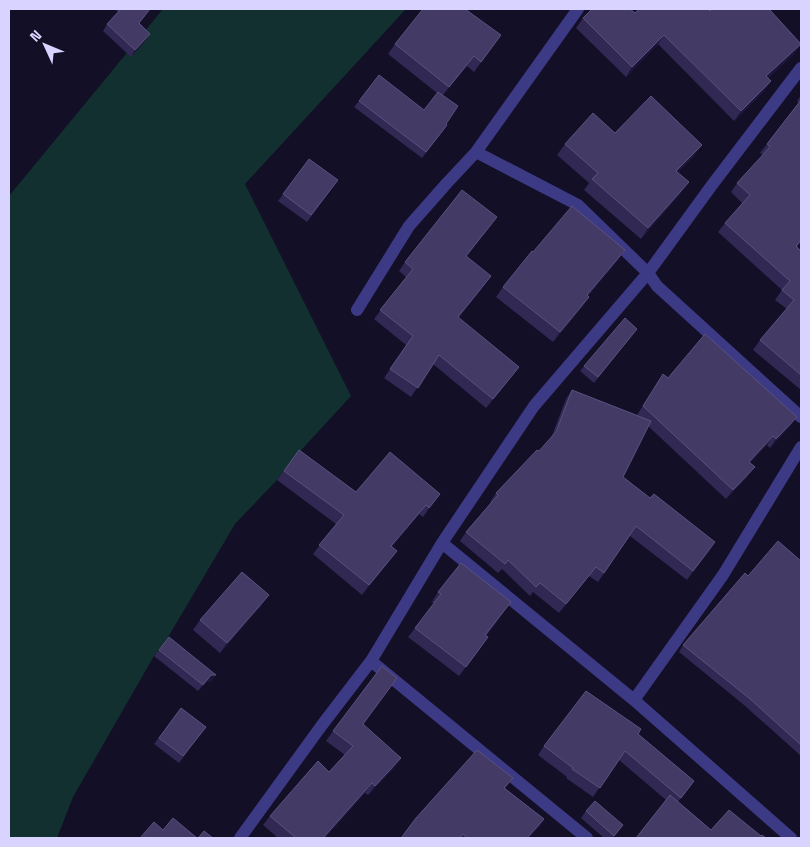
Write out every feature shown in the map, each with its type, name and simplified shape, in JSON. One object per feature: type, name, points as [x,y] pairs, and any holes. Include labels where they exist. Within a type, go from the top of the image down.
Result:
[{"type":"street","points":[[357,310],[410,226],[476,152],[578,9]]},
{"type":"street","points":[[240,838],[371,661],[442,543],[534,406],[648,273],[712,184],[801,68]]},
{"type":"street","points":[[476,152],[578,206],[648,273],[664,292],[801,417]]},
{"type":"street","points":[[634,700],[723,575],[801,446]]},
{"type":"street","points":[[442,543],[634,700],[790,838]]},
{"type":"street","points":[[371,661],[587,838]]},
{"type":"green space","points":[[163,9],[406,9],[245,184],[351,396],[293,459],[277,480],[235,524],[164,644],[154,656],[73,797],[57,838],[9,838],[9,196]]},
{"type":"building","points":[[121,9],[150,9],[139,23],[150,34],[135,50],[107,24]]},
{"type":"building","points":[[423,9],[465,9],[501,35],[481,62],[474,56],[449,87],[395,44]]},
{"type":"building","points":[[592,9],[630,9],[635,13],[639,9],[708,9],[710,11],[712,9],[769,9],[801,44],[766,76],[771,81],[741,111],[664,35],[632,67],[583,18]]},
{"type":"building","points":[[379,75],[424,110],[438,92],[458,106],[447,125],[426,152],[359,101]]},
{"type":"building","points":[[651,96],[702,145],[676,171],[689,182],[648,228],[592,179],[598,173],[565,144],[593,113],[615,133]]},
{"type":"building","points":[[801,100],[801,240],[796,246],[801,251],[801,375],[760,340],[794,300],[782,290],[790,281],[725,223],[750,195],[737,183],[770,147],[767,144]]},
{"type":"building","points":[[309,159],[338,180],[311,215],[283,194]]},
{"type":"building","points":[[462,190],[497,217],[466,256],[491,276],[458,317],[519,367],[493,399],[439,355],[418,388],[390,369],[413,336],[380,310],[413,269],[405,262]]},
{"type":"building","points":[[572,206],[625,250],[587,295],[589,297],[560,332],[503,287]]},
{"type":"building","points":[[625,318],[637,329],[598,377],[584,366]]},
{"type":"building","points":[[705,334],[797,417],[776,439],[773,436],[749,462],[755,467],[733,490],[643,406],[663,374],[668,378]]},
{"type":"building","points":[[572,390],[651,421],[623,477],[650,498],[654,494],[715,542],[693,571],[636,526],[604,573],[596,567],[566,604],[540,583],[536,587],[508,560],[505,564],[466,532],[498,495],[496,493],[556,432]]},
{"type":"building","points":[[299,450],[356,492],[390,452],[440,494],[429,508],[426,505],[391,546],[397,551],[369,585],[319,545],[344,515],[284,471]]},
{"type":"building","points":[[778,541],[801,561],[801,745],[749,698],[683,645],[745,573],[748,576]]},
{"type":"building","points":[[461,563],[511,602],[485,635],[488,637],[466,667],[415,628],[441,594],[438,592]]},
{"type":"building","points":[[242,572],[269,595],[227,643],[200,620]]},
{"type":"building","points":[[169,637],[216,675],[211,675],[203,685],[159,650]]},
{"type":"building","points":[[382,666],[397,678],[363,724],[401,758],[375,786],[372,783],[323,838],[296,838],[270,816],[318,761],[329,772],[353,746],[333,731]]},
{"type":"building","points":[[586,691],[641,729],[638,734],[694,781],[681,798],[625,751],[600,788],[572,769],[544,746]]},
{"type":"building","points":[[181,708],[206,727],[183,756],[159,738]]},
{"type":"building","points":[[477,750],[513,778],[504,788],[544,819],[527,838],[468,838],[463,834],[459,838],[401,838],[416,818]]},
{"type":"building","points":[[670,795],[711,830],[729,810],[766,838],[636,838]]},
{"type":"building","points":[[595,801],[623,825],[614,836],[586,811]]},
{"type":"building","points":[[173,818],[197,838],[140,838],[154,822],[163,830]]},
{"type":"building","points":[[204,831],[213,838],[198,838]]}]
